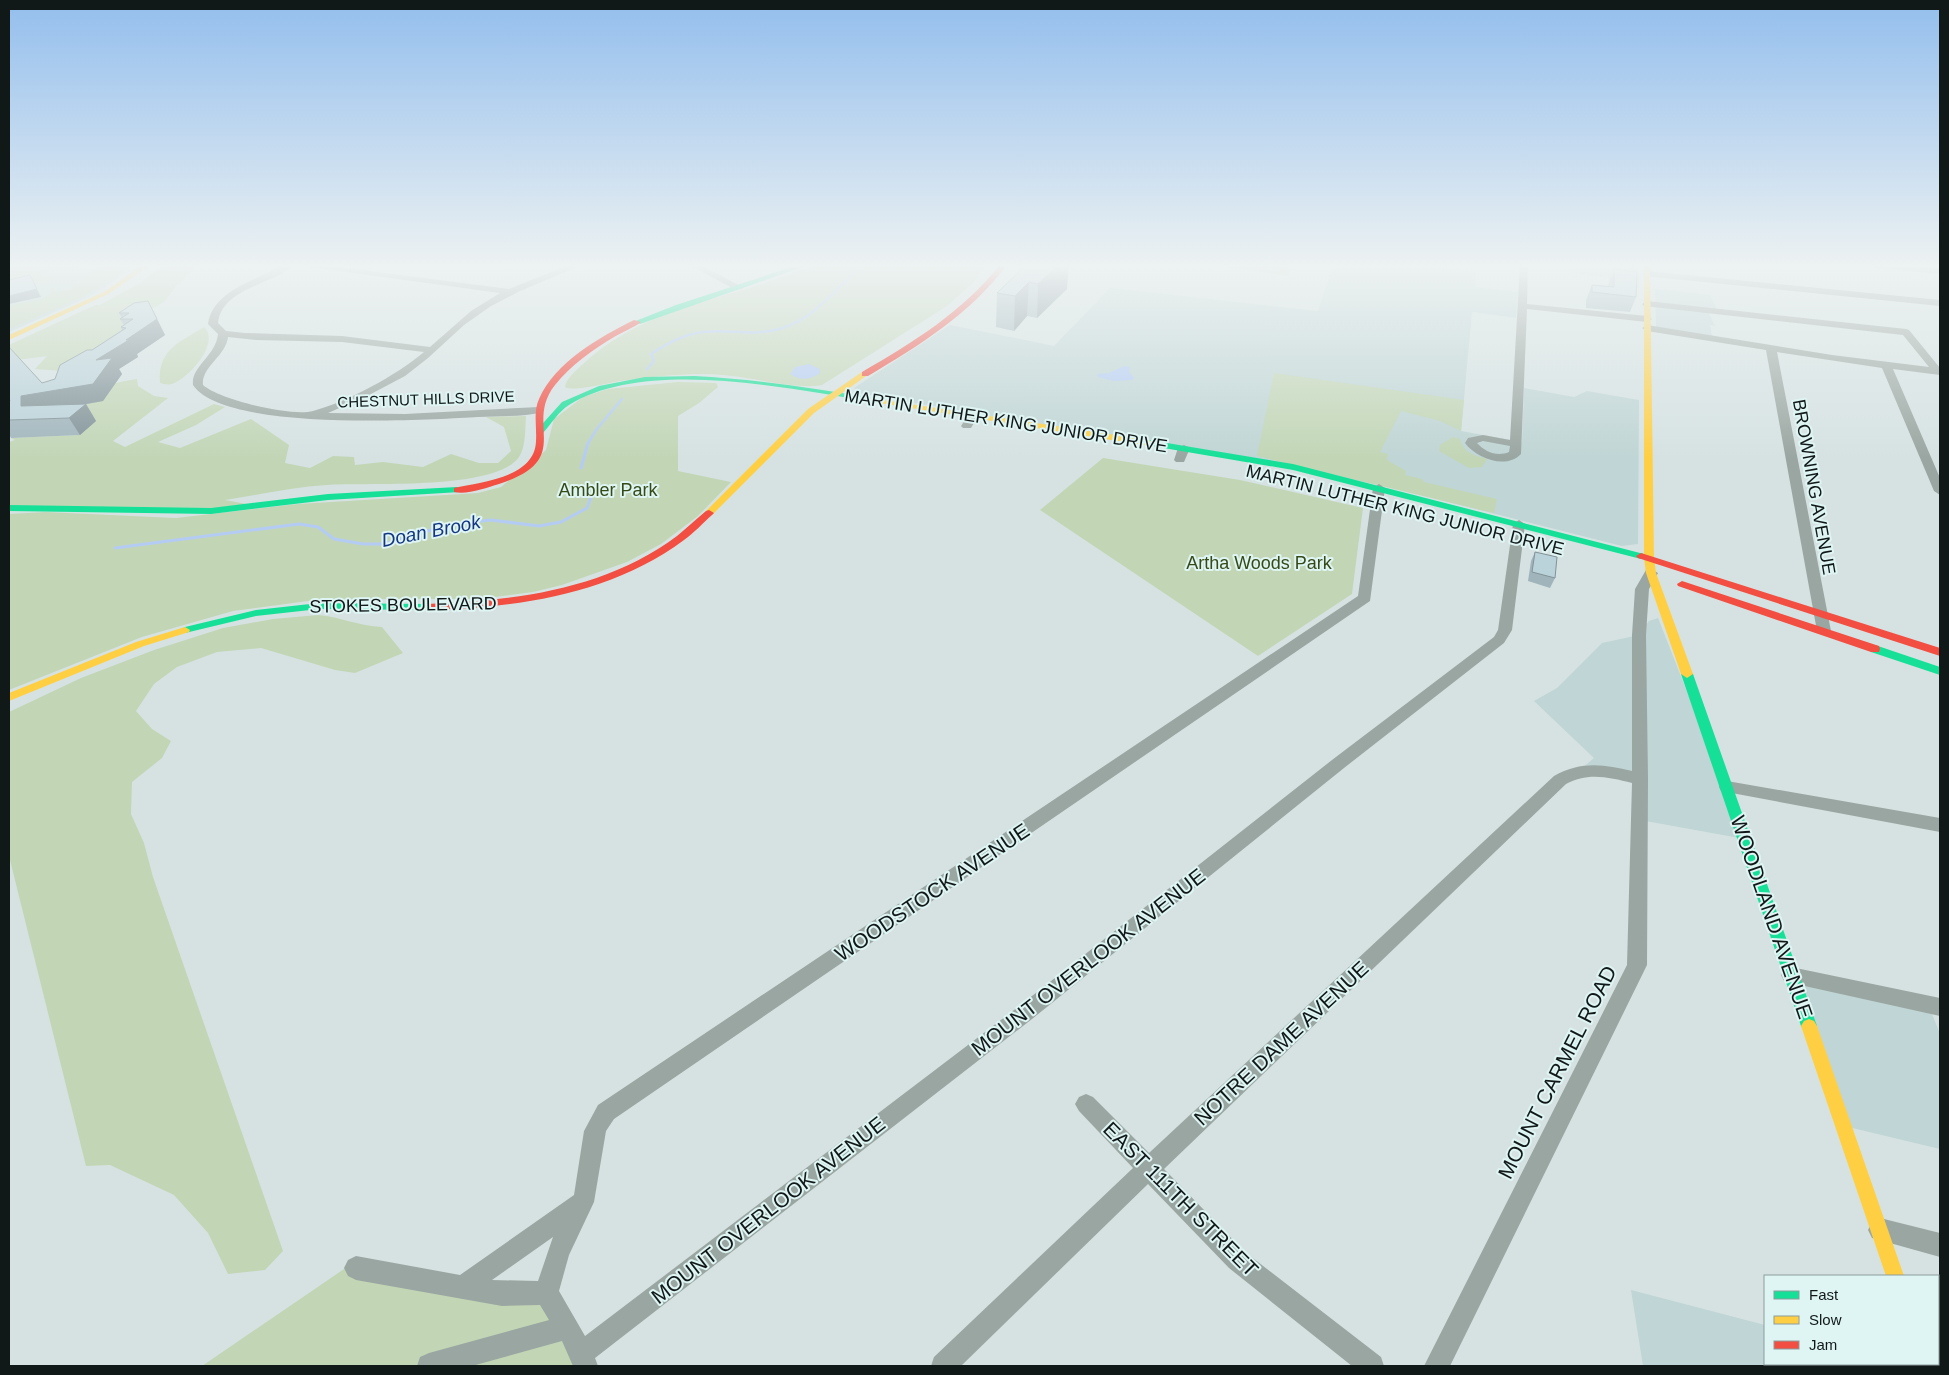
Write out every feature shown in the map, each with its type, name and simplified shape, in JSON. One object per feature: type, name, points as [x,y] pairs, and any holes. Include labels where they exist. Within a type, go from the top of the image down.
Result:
[{"type":"main road","points":[[9,338],[28,329]]},
{"type":"main road","points":[[9,508],[194,512],[370,493],[471,489],[510,479],[531,463],[540,448],[539,410],[544,396],[554,382],[597,344],[624,329]]},
{"type":"main road","points":[[831,394],[846,376],[919,329]]},
{"type":"main road","points":[[540,431],[548,417],[561,406],[588,391],[630,381],[668,377],[727,379],[831,394],[870,373],[936,329]]},
{"type":"main road","name":"WOODLAND AVENUE","points":[[1647,329],[1655,572],[1895,1275]]},
{"type":"main road","points":[[570,367],[560,385],[564,390],[588,391]]},
{"type":"main road","points":[[781,386],[804,395],[807,400],[793,430]]},
{"type":"main road","name":"MARTIN LUTHER KING JUNIOR DRIVE","points":[[831,394],[843,404],[864,411],[1287,478]]},
{"type":"main road","name":"MARTIN LUTHER KING JUNIOR DRIVE","points":[[831,394],[1184,448],[1286,466],[1577,552]]},
{"type":"main road","name":"STOKES BOULEVARD","points":[[9,698],[140,644],[188,629],[256,613],[319,606],[461,607],[493,605],[551,595],[588,584],[640,563],[690,533],[831,394]]},
{"type":"main road","points":[[793,430],[818,415],[832,411]]},
{"type":"main road","name":"MARTIN LUTHER KING JUNIOR DRIVE","points":[[1304,482],[1378,494],[1395,505]]},
{"type":"main road","name":"MARTIN LUTHER KING JUNIOR DRIVE","points":[[1520,535],[1655,572],[1819,613],[1940,652]]},
{"type":"main road","name":"MARTIN LUTHER KING JUNIOR DRIVE","points":[[1655,572],[1940,671]]},
{"type":"street","points":[[219,329],[223,333],[224,341],[220,352]]},
{"type":"street","points":[[313,416],[386,382],[413,365],[455,329]]},
{"type":"street","points":[[1516,444],[1521,329]]},
{"type":"street","points":[[1673,329],[1771,349],[1939,372]]},
{"type":"street","points":[[1880,329],[1906,332],[1939,372]]},
{"type":"street","points":[[223,333],[257,339],[309,337],[351,339],[432,350]]},
{"type":"street","points":[[220,352],[257,339]]},
{"type":"street","name":"BROWNING AVENUE","points":[[1771,349],[1819,613],[1824,631]]},
{"type":"street","name":"CHESTNUT HILLS DRIVE","points":[[220,352],[198,376],[197,383],[201,389],[222,399],[250,407],[313,416],[401,418],[539,410]]},
{"type":"street","points":[[1886,365],[1940,491]]},
{"type":"street","points":[[966,426],[973,416]]},
{"type":"street","points":[[1180,460],[1184,448]]},
{"type":"street","name":"WOODSTOCK AVENUE","points":[[546,1294],[558,1252],[588,1189],[595,1126],[606,1112],[1365,598],[1378,494]]},
{"type":"street","name":"MOUNT OVERLOOK AVENUE","points":[[583,1360],[1025,1013],[1330,770],[1499,640],[1505,630],[1520,535]]},
{"type":"street","name":"MOUNT CARMEL ROAD","points":[[1437,1366],[1637,965],[1640,779],[1639,634],[1642,588],[1655,572]]},
{"type":"street","name":"NOTRE DAME AVENUE","points":[[943,1366],[1149,1168],[1560,780],[1574,772],[1591,770],[1601,770],[1640,779]]},
{"type":"street","points":[[1727,786],[1940,825]]},
{"type":"street","points":[[1791,975],[1940,1007]]},
{"type":"street","name":"EAST 111TH STREET","points":[[1086,1104],[1237,1260],[1372,1366]]},
{"type":"street","points":[[464,1286],[583,1202]]},
{"type":"street","points":[[1880,1230],[1940,1245]]},
{"type":"street","points":[[356,1268],[502,1294],[546,1294],[568,1326],[583,1360]]},
{"type":"street","points":[[429,1366],[568,1326]]},
{"type":"shaded area","points":[[944,329],[971,329],[1054,346],[1070,329],[1470,329],[1461,431],[1522,442],[1524,388],[1574,397],[1587,391],[1639,400],[1638,544],[1622,546],[1381,485],[859,393],[854,388]]},
{"type":"shaded area","points":[[1668,329],[1711,329],[1712,337]]},
{"type":"shaded area","points":[[1658,618],[1745,839],[1640,820],[1640,779],[1580,770],[1594,758],[1534,701],[1557,688],[1602,643],[1639,635],[1649,621]]},
{"type":"shaded area","points":[[1791,975],[1928,1004],[1940,1034],[1940,1149],[1844,1126]]},
{"type":"shaded area","points":[[1631,1290],[1764,1325],[1764,1365],[1924,1366],[1643,1366]]},
{"type":"green space","points":[[43,329],[129,329],[91,373],[35,369],[47,356],[9,361],[9,345]]},
{"type":"green space","points":[[201,329],[205,329],[208,334],[206,351],[194,368],[179,381],[170,384],[160,383],[162,362],[172,348]]},
{"type":"green space","points":[[634,329],[910,329],[822,385],[801,386],[734,376],[697,374],[620,381],[583,388],[565,387],[570,377],[583,364],[609,344]]},
{"type":"green space","points":[[1274,373],[1464,400],[1461,431],[1440,421],[1401,411],[1380,452],[1388,454],[1387,460],[1406,471],[1405,475],[1422,479],[1424,482],[1497,499],[1494,513],[1257,456]]},
{"type":"green space","points":[[137,379],[138,386],[154,396],[168,398],[113,441],[125,447],[214,404],[225,407],[196,425],[158,442],[180,448],[251,419],[289,445],[285,463],[310,468],[333,456],[354,457],[355,465],[383,462],[423,467],[451,454],[479,463],[498,463],[511,451],[504,427],[486,417],[526,416],[524,443],[519,457],[506,468],[485,475],[459,480],[429,483],[301,487],[225,500],[252,505],[211,511],[9,508],[9,442],[15,440],[11,438],[80,435],[95,421],[31,423],[41,414],[80,394]]},
{"type":"green space","name":"Ambler Park","points":[[678,382],[716,383],[718,387],[699,403],[678,416],[678,471],[731,482],[698,516],[661,544],[627,562],[562,585],[533,592],[480,599],[323,599],[233,611],[142,637],[9,690],[9,514],[46,512],[176,518],[298,504],[478,493],[501,487],[546,450],[554,419],[583,397],[608,389]]},
{"type":"green space","points":[[1453,437],[1460,439],[1470,453],[1487,459],[1482,467],[1469,468],[1439,451],[1440,445]]},
{"type":"green space","name":"Artha Woods Park","points":[[1103,458],[1240,480],[1363,508],[1352,594],[1258,656],[1040,510]]},
{"type":"green space","points":[[318,615],[382,627],[403,653],[355,673],[335,670],[261,648],[217,652],[177,667],[154,684],[136,711],[152,729],[171,741],[162,758],[132,782],[131,814],[144,843],[153,877],[283,1251],[265,1270],[228,1274],[208,1233],[174,1195],[110,1165],[86,1166],[9,856],[9,712],[81,678],[154,650],[223,628],[273,619]]},
{"type":"green space","points":[[344,1269],[464,1286],[546,1293],[568,1327],[586,1366],[202,1366]]},
{"type":"water","points":[[809,364],[820,369],[820,373],[805,379],[797,378],[790,374],[795,367]]},
{"type":"water","points":[[1124,366],[1130,367],[1129,372],[1134,378],[1132,380],[1114,381],[1098,377],[1097,374],[1109,373]]},
{"type":"building","points":[[124,329],[142,329],[126,340],[129,340],[96,360],[112,358],[93,384],[21,396],[21,406],[86,404],[69,418],[9,420],[9,347],[42,383],[55,379],[60,365],[87,350],[92,350]]},
{"type":"building","points":[[1535,552],[1557,557],[1555,578],[1532,572]]},
{"type":"waterway","name":"Doan Brook","points":[[647,369],[654,361],[651,354],[669,343],[689,335],[714,331],[762,332],[779,329]]},
{"type":"waterway","points":[[588,444],[596,430],[622,399]]},
{"type":"waterway","points":[[581,468],[588,444]]},
{"type":"waterway","name":"Doan Brook","points":[[115,548],[299,524],[318,527],[334,539],[363,544],[384,544],[448,525],[491,520],[539,526],[561,522],[587,508],[591,497]]},
{"type":"traffic: fast","points":[[540,431],[565,404],[601,388],[645,380],[694,378],[744,381],[873,400]]},
{"type":"traffic: fast","points":[[1149,443],[1293,467],[1641,556]]},
{"type":"traffic: fast","points":[[9,508],[211,511],[328,497],[457,490]]},
{"type":"traffic: fast","points":[[185,630],[256,613],[319,606],[426,607]]},
{"type":"traffic: fast","points":[[1875,649],[1940,671]]},
{"type":"traffic: fast","points":[[1687,674],[1809,1026]]},
{"type":"traffic: slow","points":[[9,338],[28,329]]},
{"type":"traffic: slow","points":[[1647,329],[1649,558],[1651,573],[1687,674]]},
{"type":"traffic: slow","points":[[709,513],[811,411],[865,374]]},
{"type":"traffic: slow","points":[[873,400],[1149,443]]},
{"type":"traffic: slow","points":[[9,697],[140,644],[185,630]]},
{"type":"traffic: slow","points":[[1809,1026],[1895,1275]]},
{"type":"traffic: jam","points":[[457,490],[493,483],[519,473],[529,465],[537,456],[540,446],[540,410],[543,398],[550,386],[559,375],[584,353],[623,329]]},
{"type":"traffic: jam","points":[[865,374],[937,329]]},
{"type":"traffic: jam","points":[[426,607],[502,603],[540,597],[578,587],[614,575],[648,558],[680,538],[709,513]]},
{"type":"traffic: jam","points":[[1641,556],[1940,652]]},
{"type":"traffic: jam","points":[[1682,584],[1875,649]]}]
